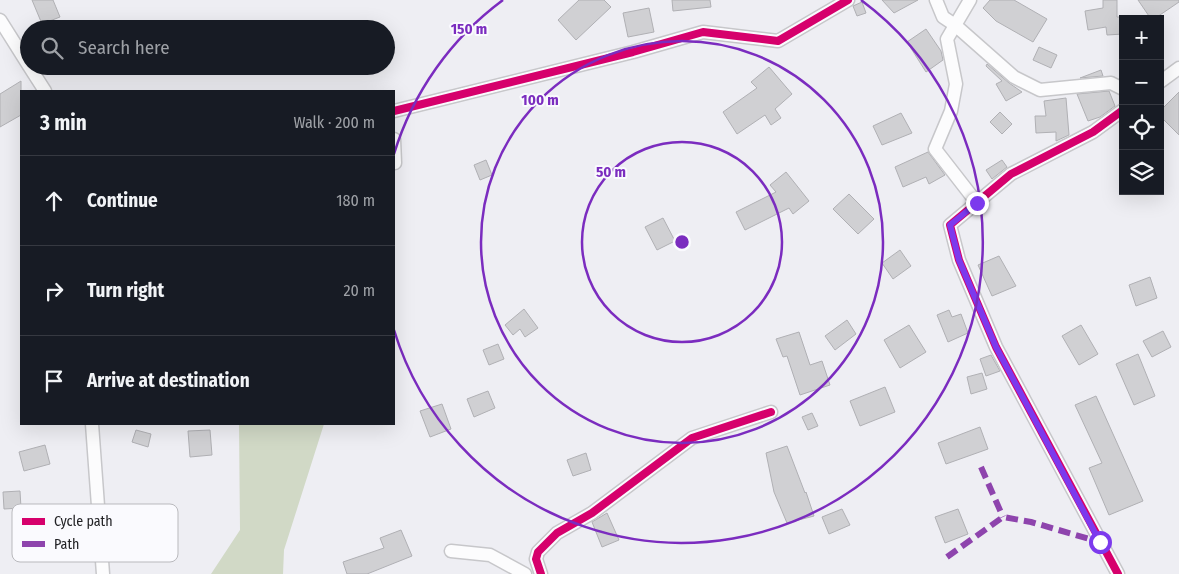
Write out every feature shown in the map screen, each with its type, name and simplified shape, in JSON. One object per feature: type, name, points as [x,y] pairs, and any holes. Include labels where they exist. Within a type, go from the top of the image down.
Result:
[{"type":"street","points":[[395,111],[633,52],[703,32],[778,41],[848,0]]},
{"type":"street","points":[[936,0],[943,17],[955,25],[1014,78],[1040,90],[1111,84],[1119,87]]},
{"type":"street","points":[[970,0],[947,38],[956,84],[951,111],[935,149],[977,203]]},
{"type":"street","points":[[0,20],[20,52]]},
{"type":"street","points":[[1164,79],[1179,68]]},
{"type":"street","points":[[35,75],[44,90]]},
{"type":"street","points":[[1118,574],[996,347],[959,260],[950,225],[1011,174],[1093,132],[1119,113]]},
{"type":"street","points":[[541,574],[536,559],[538,552],[557,533],[592,514],[692,438],[771,412]]},
{"type":"street","points":[[92,425],[98,504]]},
{"type":"street","points":[[451,551],[490,555],[525,574]]},
{"type":"green space","points":[[239,425],[324,425],[284,550],[283,574],[211,574],[240,530]]},
{"type":"building","points":[[32,0],[53,0],[60,17],[52,20],[40,20]]},
{"type":"building","points":[[579,0],[604,0],[611,7],[576,40],[558,20]]},
{"type":"building","points":[[672,0],[710,0],[711,7],[673,11]]},
{"type":"building","points":[[882,0],[918,0],[894,13]]},
{"type":"building","points":[[990,0],[1014,0],[1047,19],[1033,42],[996,21],[983,8]]},
{"type":"building","points":[[1103,0],[1117,0],[1119,34],[1107,35],[1106,27],[1088,30],[1085,11],[1103,8]]},
{"type":"building","points":[[1138,0],[1179,0],[1179,2],[1160,15],[1148,15]]},
{"type":"building","points":[[862,2],[866,13],[857,16],[853,6]]},
{"type":"building","points":[[649,8],[654,32],[628,37],[623,13]]},
{"type":"building","points":[[926,29],[941,51],[943,60],[926,72],[907,42]]},
{"type":"building","points":[[1039,47],[1057,55],[1051,68],[1033,60]]},
{"type":"building","points":[[987,64],[1022,92],[1006,101],[996,84],[1002,81],[986,66]]},
{"type":"building","points":[[769,67],[792,94],[775,109],[781,118],[771,125],[765,115],[737,134],[723,112],[757,88],[751,82]]},
{"type":"building","points":[[1101,70],[1103,76],[1080,78]]},
{"type":"building","points":[[21,81],[20,116],[0,127],[0,94]]},
{"type":"building","points":[[1109,91],[1115,106],[1100,117],[1088,121],[1077,94]]},
{"type":"building","points":[[1179,92],[1179,135],[1164,120],[1164,107]]},
{"type":"building","points":[[1066,98],[1069,135],[1056,141],[1056,132],[1036,133],[1035,116],[1046,116],[1044,101]]},
{"type":"building","points":[[1000,112],[1012,124],[1002,134],[990,122]]},
{"type":"building","points":[[901,113],[912,133],[882,145],[873,126]]},
{"type":"building","points":[[928,152],[945,175],[929,184],[926,177],[903,187],[895,167]]},
{"type":"building","points":[[486,160],[492,175],[480,180],[474,165]]},
{"type":"building","points":[[1002,160],[1007,167],[992,179],[986,170]]},
{"type":"building","points":[[786,172],[809,201],[793,214],[789,208],[745,230],[736,212],[776,192],[770,185]]},
{"type":"building","points":[[849,194],[874,219],[858,234],[833,209]]},
{"type":"building","points":[[663,218],[675,241],[657,250],[645,227]]},
{"type":"building","points":[[900,250],[911,266],[893,279],[882,263]]},
{"type":"building","points":[[999,256],[1016,286],[992,296],[978,265]]},
{"type":"building","points":[[1150,277],[1157,298],[1136,306],[1129,285]]},
{"type":"building","points":[[524,309],[538,328],[525,337],[520,329],[513,335],[505,325]]},
{"type":"building","points":[[949,310],[952,317],[961,314],[968,333],[948,342],[937,315]]},
{"type":"building","points":[[847,320],[856,334],[835,350],[825,336]]},
{"type":"building","points":[[909,325],[926,352],[900,368],[884,340]]},
{"type":"building","points":[[1081,325],[1098,354],[1079,365],[1062,336]]},
{"type":"building","points":[[1163,331],[1171,347],[1152,357],[1143,341]]},
{"type":"building","points":[[799,332],[810,365],[822,361],[830,385],[800,395],[787,356],[783,357],[776,339]]},
{"type":"building","points":[[498,344],[504,359],[489,365],[483,350]]},
{"type":"building","points":[[1138,354],[1155,396],[1134,405],[1116,364]]},
{"type":"building","points":[[991,355],[1000,371],[986,376],[980,359]]},
{"type":"building","points":[[982,373],[987,389],[971,394],[967,377]]},
{"type":"building","points":[[885,387],[895,412],[860,426],[850,401]]},
{"type":"building","points":[[488,391],[495,408],[474,417],[467,399]]},
{"type":"building","points":[[1096,396],[1143,501],[1109,515],[1089,468],[1102,463],[1075,405]]},
{"type":"building","points":[[442,404],[451,429],[430,437],[420,411]]},
{"type":"building","points":[[812,413],[818,426],[808,430],[802,417]]},
{"type":"building","points":[[980,427],[988,449],[946,464],[938,443]]},
{"type":"building","points":[[136,430],[151,434],[148,447],[132,442]]},
{"type":"building","points":[[210,430],[212,455],[190,457],[188,431]]},
{"type":"building","points":[[45,445],[50,464],[24,471],[19,452]]},
{"type":"building","points":[[787,446],[814,516],[787,523],[774,492],[766,453]]},
{"type":"building","points":[[586,453],[591,470],[573,476],[567,460]]},
{"type":"building","points":[[20,491],[21,504],[12,504],[12,509],[4,509],[3,492]]},
{"type":"building","points":[[842,509],[850,525],[829,534],[822,517]]},
{"type":"building","points":[[958,509],[968,534],[945,543],[935,517]]},
{"type":"building","points":[[607,513],[619,540],[602,547],[592,522]]},
{"type":"building","points":[[401,530],[412,556],[367,574],[347,574],[343,562],[384,548],[380,538]]},
{"type":"marked path","points":[[981,467],[1003,517]]},
{"type":"marked path","points":[[947,557],[1003,517],[1031,522],[1100,542]]},
{"type":"cycle path","points":[[395,111],[633,52],[703,32],[778,41],[848,0]]},
{"type":"cycle path","points":[[1118,574],[996,347],[959,260],[950,225],[1011,174],[1093,132],[1119,113]]},
{"type":"cycle path","points":[[541,574],[536,559],[538,552],[557,533],[592,513],[692,438],[771,412]]},
{"type":"route","points":[[977,203],[950,225],[959,260],[996,347],[1100,542]]}]
